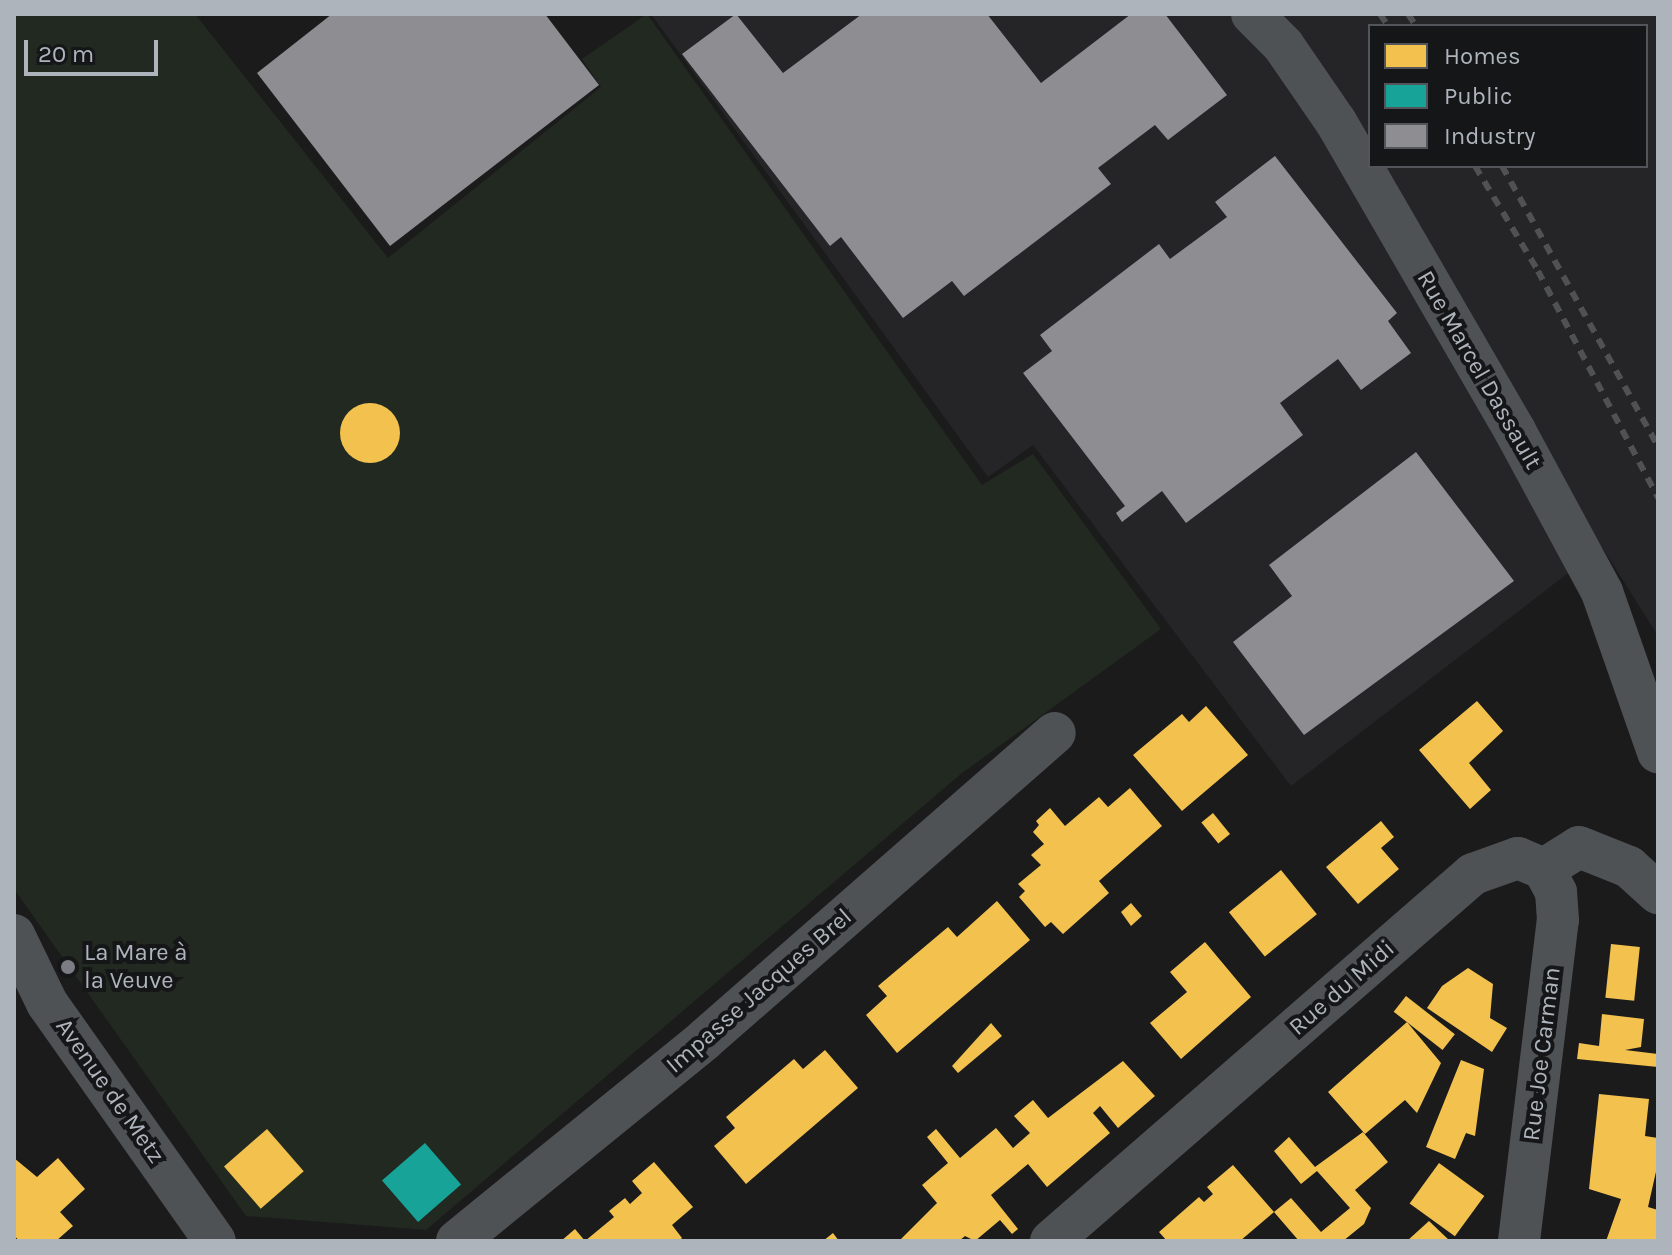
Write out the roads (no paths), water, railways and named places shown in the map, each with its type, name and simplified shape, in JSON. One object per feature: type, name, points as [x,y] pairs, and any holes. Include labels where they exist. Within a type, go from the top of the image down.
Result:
[{"type":"street","name":"Rue Marcel Dassault","points":[[1252,14],[1283,45],[1336,122],[1515,431],[1602,592],[1658,752]]},
{"type":"street","name":"Impasse Jacques Brel","points":[[457,1241],[704,1040],[1055,733]]},
{"type":"street","points":[[1544,869],[1579,847],[1629,867],[1658,893]]},
{"type":"street","name":"Rue du Midi","points":[[1051,1241],[1473,874],[1518,858],[1544,869]]},
{"type":"street","name":"Rue Joe Carman","points":[[1519,1241],[1558,920],[1556,892],[1544,869]]},
{"type":"street","name":"Avenue de Metz","points":[[14,935],[47,1003],[215,1241]]},
{"type":"railway","points":[[1380,14],[1387,24]]},
{"type":"railway","points":[[1408,14],[1415,24]]},
{"type":"railway","points":[[1476,168],[1538,271],[1658,498]]},
{"type":"railway","points":[[1503,168],[1658,446]]},
{"type":"place","name":"La Mare à la Veuve","points":[[68,967]]}]
